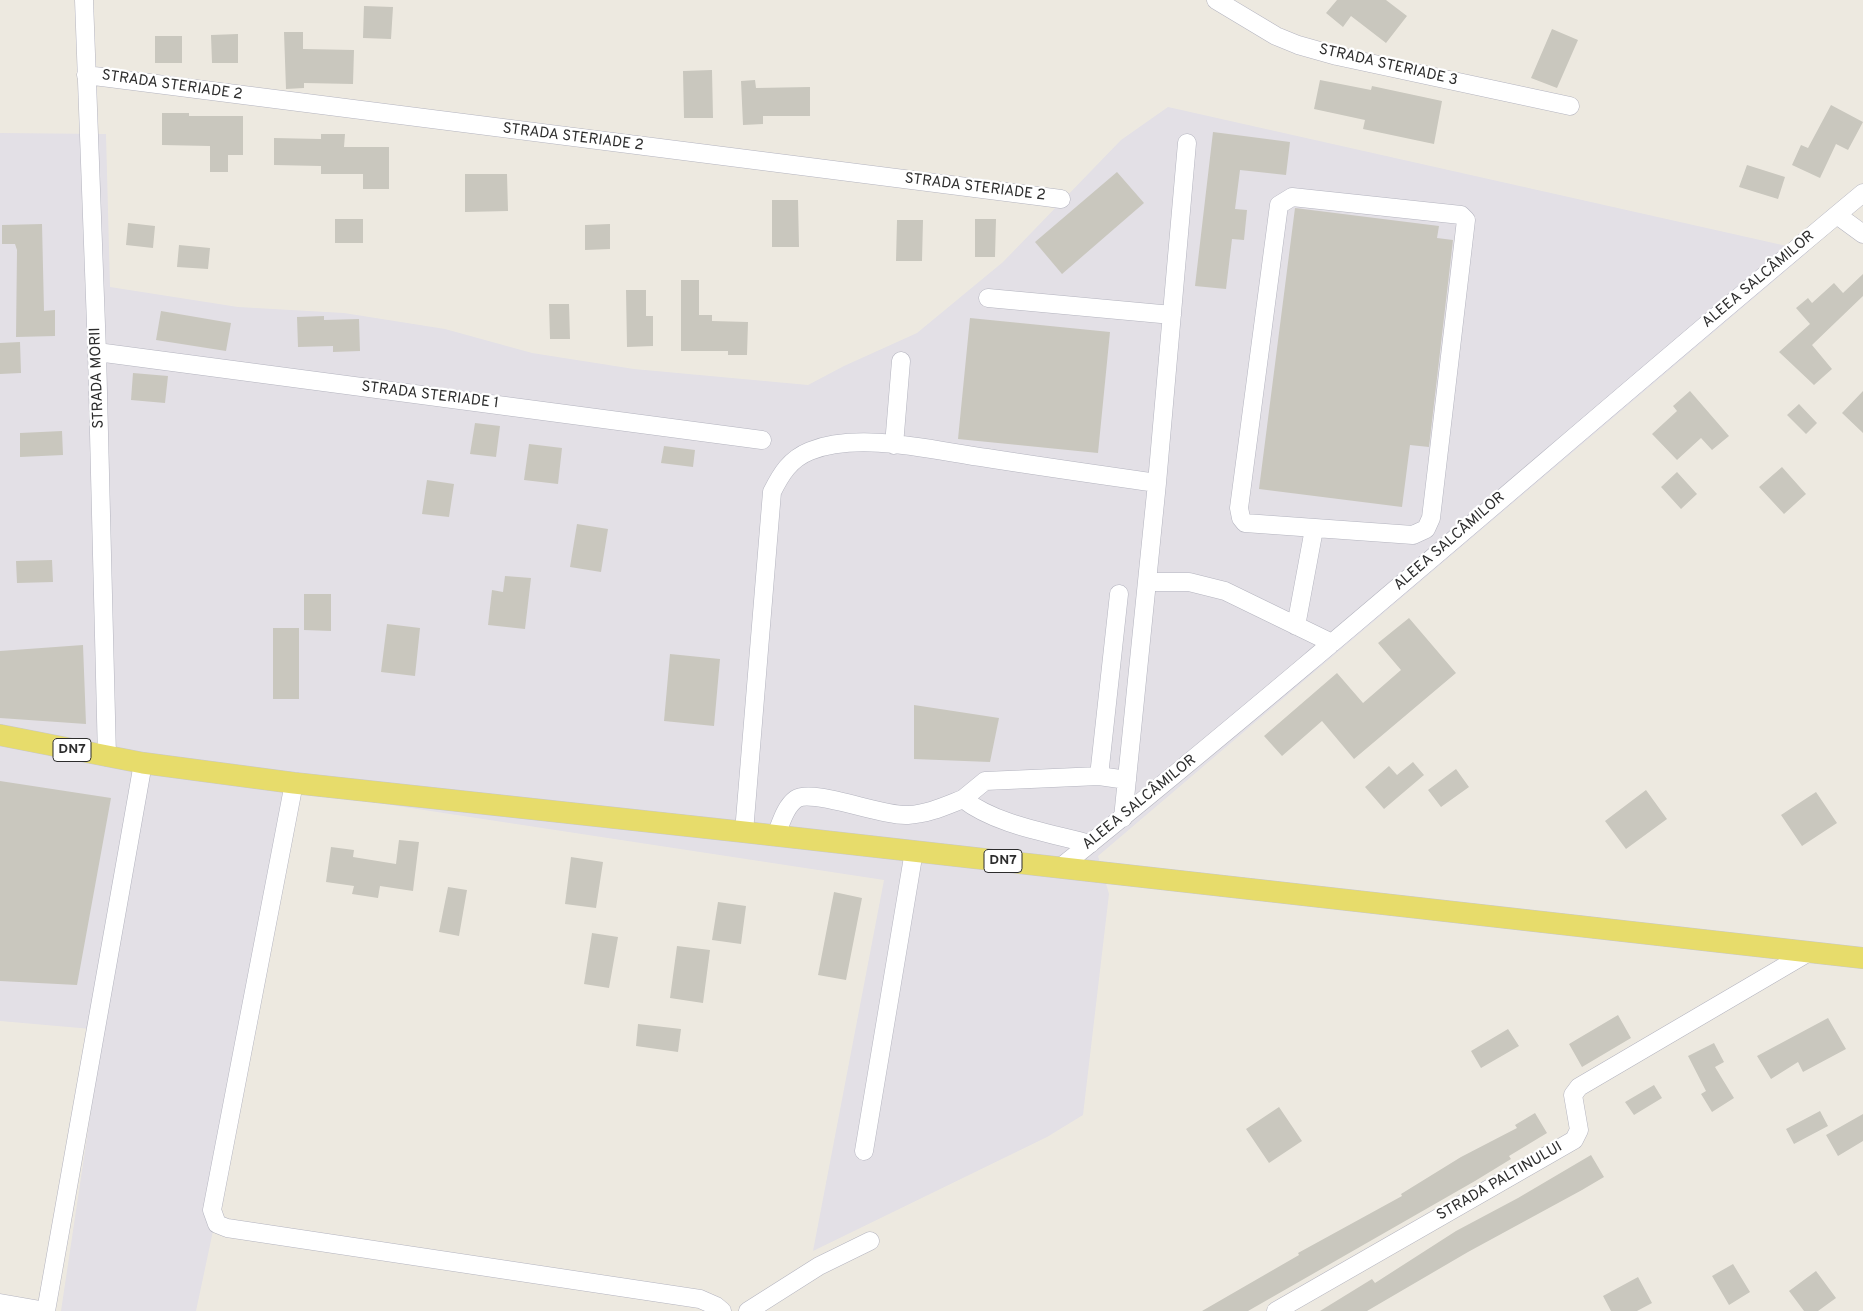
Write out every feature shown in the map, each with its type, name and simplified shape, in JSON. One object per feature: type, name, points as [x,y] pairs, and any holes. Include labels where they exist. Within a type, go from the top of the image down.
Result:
[{"type":"main road","name":"DN7","points":[[0,735],[143,763],[294,783],[776,835],[1863,958]]},
{"type":"street","name":"STRADA MORII","points":[[84,0],[97,352],[107,757]]},
{"type":"street","name":"STRADA STERIADE 3","points":[[1216,0],[1276,36],[1298,46],[1570,106]]},
{"type":"street","name":"STRADA STERIADE 2","points":[[86,75],[1061,199]]},
{"type":"street","points":[[1123,818],[1158,483],[1187,143]]},
{"type":"street","name":"ALEEA SALCÂMILOR","points":[[1061,868],[1332,643],[1646,374],[1863,193]]},
{"type":"street","points":[[1292,197],[1461,215],[1468,224],[1429,524],[1426,529],[1413,535],[1314,529],[1245,523],[1241,518],[1239,508],[1279,205],[1292,197]]},
{"type":"street","points":[[1837,215],[1863,234]]},
{"type":"street","points":[[988,298],[1172,315]]},
{"type":"street","name":"STRADA STERIADE 1","points":[[97,352],[762,440]]},
{"type":"street","points":[[894,445],[901,361]]},
{"type":"street","points":[[744,832],[772,492],[780,474],[792,461],[810,451],[846,444],[894,445],[1158,483]]},
{"type":"street","points":[[1296,626],[1314,529]]},
{"type":"street","points":[[1147,582],[1189,582],[1225,591],[1332,643]]},
{"type":"street","points":[[1100,776],[1119,594]]},
{"type":"street","points":[[0,1302],[46,1311],[143,763]]},
{"type":"street","points":[[776,835],[788,808],[798,798],[818,796],[851,805],[907,815],[936,810],[963,799],[985,781],[1100,776],[1127,780]]},
{"type":"street","points":[[294,783],[212,1210],[217,1224],[227,1228],[700,1299],[716,1306],[722,1311]]},
{"type":"street","points":[[963,799],[978,811],[1090,844]]},
{"type":"street","points":[[864,1151],[914,851]]},
{"type":"street","name":"STRADA PALTINULUI","points":[[1276,1311],[1574,1140],[1579,1130],[1573,1095],[1579,1087],[1809,952]]},
{"type":"street","points":[[748,1311],[819,1266],[870,1241]]},
{"type":"shaded area","points":[[1168,107],[1809,251],[1098,856],[1109,894],[1083,1115],[1047,1137],[813,1251],[884,880],[299,791],[245,1080],[196,1311],[61,1311],[103,1030],[0,1021],[0,133],[106,134],[110,287],[238,307],[344,313],[445,329],[532,353],[634,369],[808,385],[844,366],[917,333],[1003,262],[1121,140]]},
{"type":"building","points":[[1337,0],[1386,0],[1407,16],[1386,43],[1351,16],[1343,27],[1326,13]]},
{"type":"building","points":[[364,6],[393,7],[391,39],[363,38]]},
{"type":"building","points":[[1552,29],[1578,40],[1557,88],[1531,78]]},
{"type":"building","points":[[284,32],[303,32],[303,49],[354,50],[353,84],[304,83],[304,88],[286,89]]},
{"type":"building","points":[[238,34],[238,63],[212,63],[211,35]]},
{"type":"building","points":[[155,36],[182,36],[182,63],[155,63]]},
{"type":"building","points":[[712,70],[713,118],[684,118],[683,71]]},
{"type":"building","points":[[755,80],[756,88],[810,87],[810,116],[763,116],[763,124],[743,125],[741,81]]},
{"type":"building","points":[[1320,80],[1371,90],[1372,86],[1442,101],[1434,144],[1363,129],[1365,120],[1314,109]]},
{"type":"building","points":[[1831,105],[1863,122],[1848,150],[1836,144],[1820,178],[1792,165],[1801,145],[1808,148]]},
{"type":"building","points":[[162,113],[189,113],[189,116],[243,116],[243,155],[228,155],[228,172],[210,172],[210,146],[162,145]]},
{"type":"building","points":[[1213,132],[1290,142],[1286,175],[1240,170],[1235,209],[1247,210],[1244,240],[1232,239],[1226,289],[1195,286]]},
{"type":"building","points":[[321,134],[345,134],[344,147],[389,147],[389,189],[363,189],[363,174],[321,174],[321,166],[274,165],[274,138],[321,139]]},
{"type":"building","points":[[1747,165],[1785,177],[1778,199],[1739,187]]},
{"type":"building","points":[[1117,172],[1144,203],[1062,274],[1035,242]]},
{"type":"building","points":[[465,174],[507,174],[508,211],[465,212]]},
{"type":"building","points":[[772,200],[798,200],[799,247],[772,247]]},
{"type":"building","points":[[1295,208],[1439,226],[1437,238],[1453,240],[1429,447],[1410,445],[1402,507],[1259,489]]},
{"type":"building","points":[[335,219],[363,219],[363,243],[335,243]]},
{"type":"building","points":[[975,219],[996,219],[995,257],[975,257]]},
{"type":"building","points":[[897,220],[923,220],[922,261],[896,261]]},
{"type":"building","points":[[128,223],[155,226],[153,248],[126,245]]},
{"type":"building","points":[[42,224],[44,311],[55,310],[55,336],[16,337],[17,250],[15,244],[2,244],[2,225]]},
{"type":"building","points":[[610,224],[610,249],[585,250],[585,225]]},
{"type":"building","points":[[179,245],[210,248],[208,269],[177,267]]},
{"type":"building","points":[[1863,274],[1863,296],[1812,345],[1832,369],[1814,385],[1779,352],[1810,324],[1796,308],[1808,298],[1812,303],[1834,283],[1843,293]]},
{"type":"building","points":[[681,280],[699,280],[699,315],[712,315],[712,321],[748,322],[747,355],[728,355],[728,351],[681,351]]},
{"type":"building","points":[[626,290],[646,290],[646,316],[653,316],[653,346],[627,347]]},
{"type":"building","points":[[549,304],[569,304],[570,339],[550,339]]},
{"type":"building","points":[[161,311],[231,323],[226,351],[156,340]]},
{"type":"building","points":[[324,316],[324,320],[359,319],[360,351],[333,352],[333,346],[298,347],[297,317]]},
{"type":"building","points":[[970,318],[1110,332],[1098,453],[958,439]]},
{"type":"building","points":[[20,342],[21,373],[0,374],[0,343]]},
{"type":"building","points":[[133,373],[168,376],[165,403],[131,400]]},
{"type":"building","points":[[1690,391],[1729,436],[1712,450],[1701,438],[1677,460],[1652,434],[1677,411],[1673,406]]},
{"type":"building","points":[[1863,391],[1863,433],[1842,413]]},
{"type":"building","points":[[1799,404],[1817,423],[1806,434],[1787,415]]},
{"type":"building","points":[[475,423],[500,426],[496,457],[470,454]]},
{"type":"building","points":[[62,431],[63,455],[20,457],[20,433]]},
{"type":"building","points":[[529,444],[562,448],[558,484],[524,480]]},
{"type":"building","points":[[664,446],[695,450],[693,467],[661,463]]},
{"type":"building","points":[[1782,467],[1806,494],[1784,514],[1759,487]]},
{"type":"building","points":[[1677,472],[1697,494],[1681,509],[1661,487]]},
{"type":"building","points":[[427,480],[454,484],[449,517],[422,514]]},
{"type":"building","points":[[577,524],[608,529],[601,572],[570,567]]},
{"type":"building","points":[[52,560],[53,582],[17,583],[16,561]]},
{"type":"building","points":[[505,576],[531,578],[525,629],[488,625],[492,590],[503,592]]},
{"type":"building","points":[[304,594],[331,594],[331,631],[304,630]]},
{"type":"building","points":[[1409,618],[1456,673],[1354,759],[1322,721],[1282,756],[1264,736],[1337,673],[1363,703],[1401,670],[1378,643]]},
{"type":"building","points":[[387,624],[420,628],[415,676],[381,672]]},
{"type":"building","points":[[273,628],[299,628],[299,699],[273,699]]},
{"type":"building","points":[[83,645],[86,724],[0,718],[0,651]]},
{"type":"building","points":[[670,654],[720,659],[714,726],[664,721]]},
{"type":"building","points":[[914,705],[999,718],[990,762],[914,759]]},
{"type":"building","points":[[1413,762],[1424,775],[1384,809],[1365,787],[1389,766],[1397,775]]},
{"type":"building","points":[[1456,769],[1469,787],[1441,807],[1428,790]]},
{"type":"building","points":[[0,781],[111,798],[77,985],[0,981]]},
{"type":"building","points":[[1646,790],[1667,819],[1626,849],[1605,821]]},
{"type":"building","points":[[1816,792],[1837,823],[1802,846],[1781,815]]},
{"type":"building","points":[[399,840],[419,842],[413,891],[380,886],[378,898],[352,894],[354,886],[326,882],[331,847],[354,850],[353,857],[396,864]]},
{"type":"building","points":[[571,857],[603,862],[596,908],[565,904]]},
{"type":"building","points":[[448,887],[467,890],[459,936],[439,932]]},
{"type":"building","points":[[834,892],[862,898],[846,980],[818,975]]},
{"type":"building","points":[[718,902],[746,906],[741,944],[712,940]]},
{"type":"building","points":[[592,933],[618,937],[609,988],[584,984]]},
{"type":"building","points":[[677,946],[710,950],[703,1003],[670,998]]},
{"type":"building","points":[[1618,1015],[1631,1038],[1582,1067],[1569,1044]]},
{"type":"building","points":[[1828,1018],[1846,1049],[1803,1072],[1798,1062],[1771,1079],[1757,1056]]},
{"type":"building","points":[[638,1024],[681,1029],[678,1052],[636,1046]]},
{"type":"building","points":[[1508,1029],[1519,1046],[1481,1068],[1471,1051]]},
{"type":"building","points":[[1714,1043],[1724,1062],[1715,1067],[1734,1098],[1712,1112],[1701,1094],[1706,1091],[1688,1056]]},
{"type":"building","points":[[1654,1085],[1662,1098],[1634,1115],[1625,1102]]},
{"type":"building","points":[[1279,1107],[1302,1141],[1269,1163],[1246,1129]]},
{"type":"building","points":[[1820,1111],[1828,1126],[1794,1144],[1786,1129]]},
{"type":"building","points":[[1535,1113],[1547,1133],[1509,1156],[1511,1159],[1475,1181],[1248,1311],[1202,1311],[1299,1255],[1298,1253],[1402,1196],[1401,1194],[1461,1157],[1517,1128],[1515,1125]]},
{"type":"building","points":[[1863,1114],[1863,1141],[1838,1156],[1826,1135]]},
{"type":"building","points":[[1591,1155],[1604,1177],[1582,1190],[1468,1252],[1367,1311],[1320,1311],[1372,1279],[1375,1283],[1456,1231],[1518,1198]]},
{"type":"building","points":[[1733,1264],[1750,1292],[1729,1305],[1712,1276]]},
{"type":"building","points":[[1816,1271],[1836,1298],[1818,1311],[1804,1311],[1789,1291]]},
{"type":"building","points":[[1638,1277],[1652,1303],[1637,1311],[1611,1311],[1603,1296]]}]
